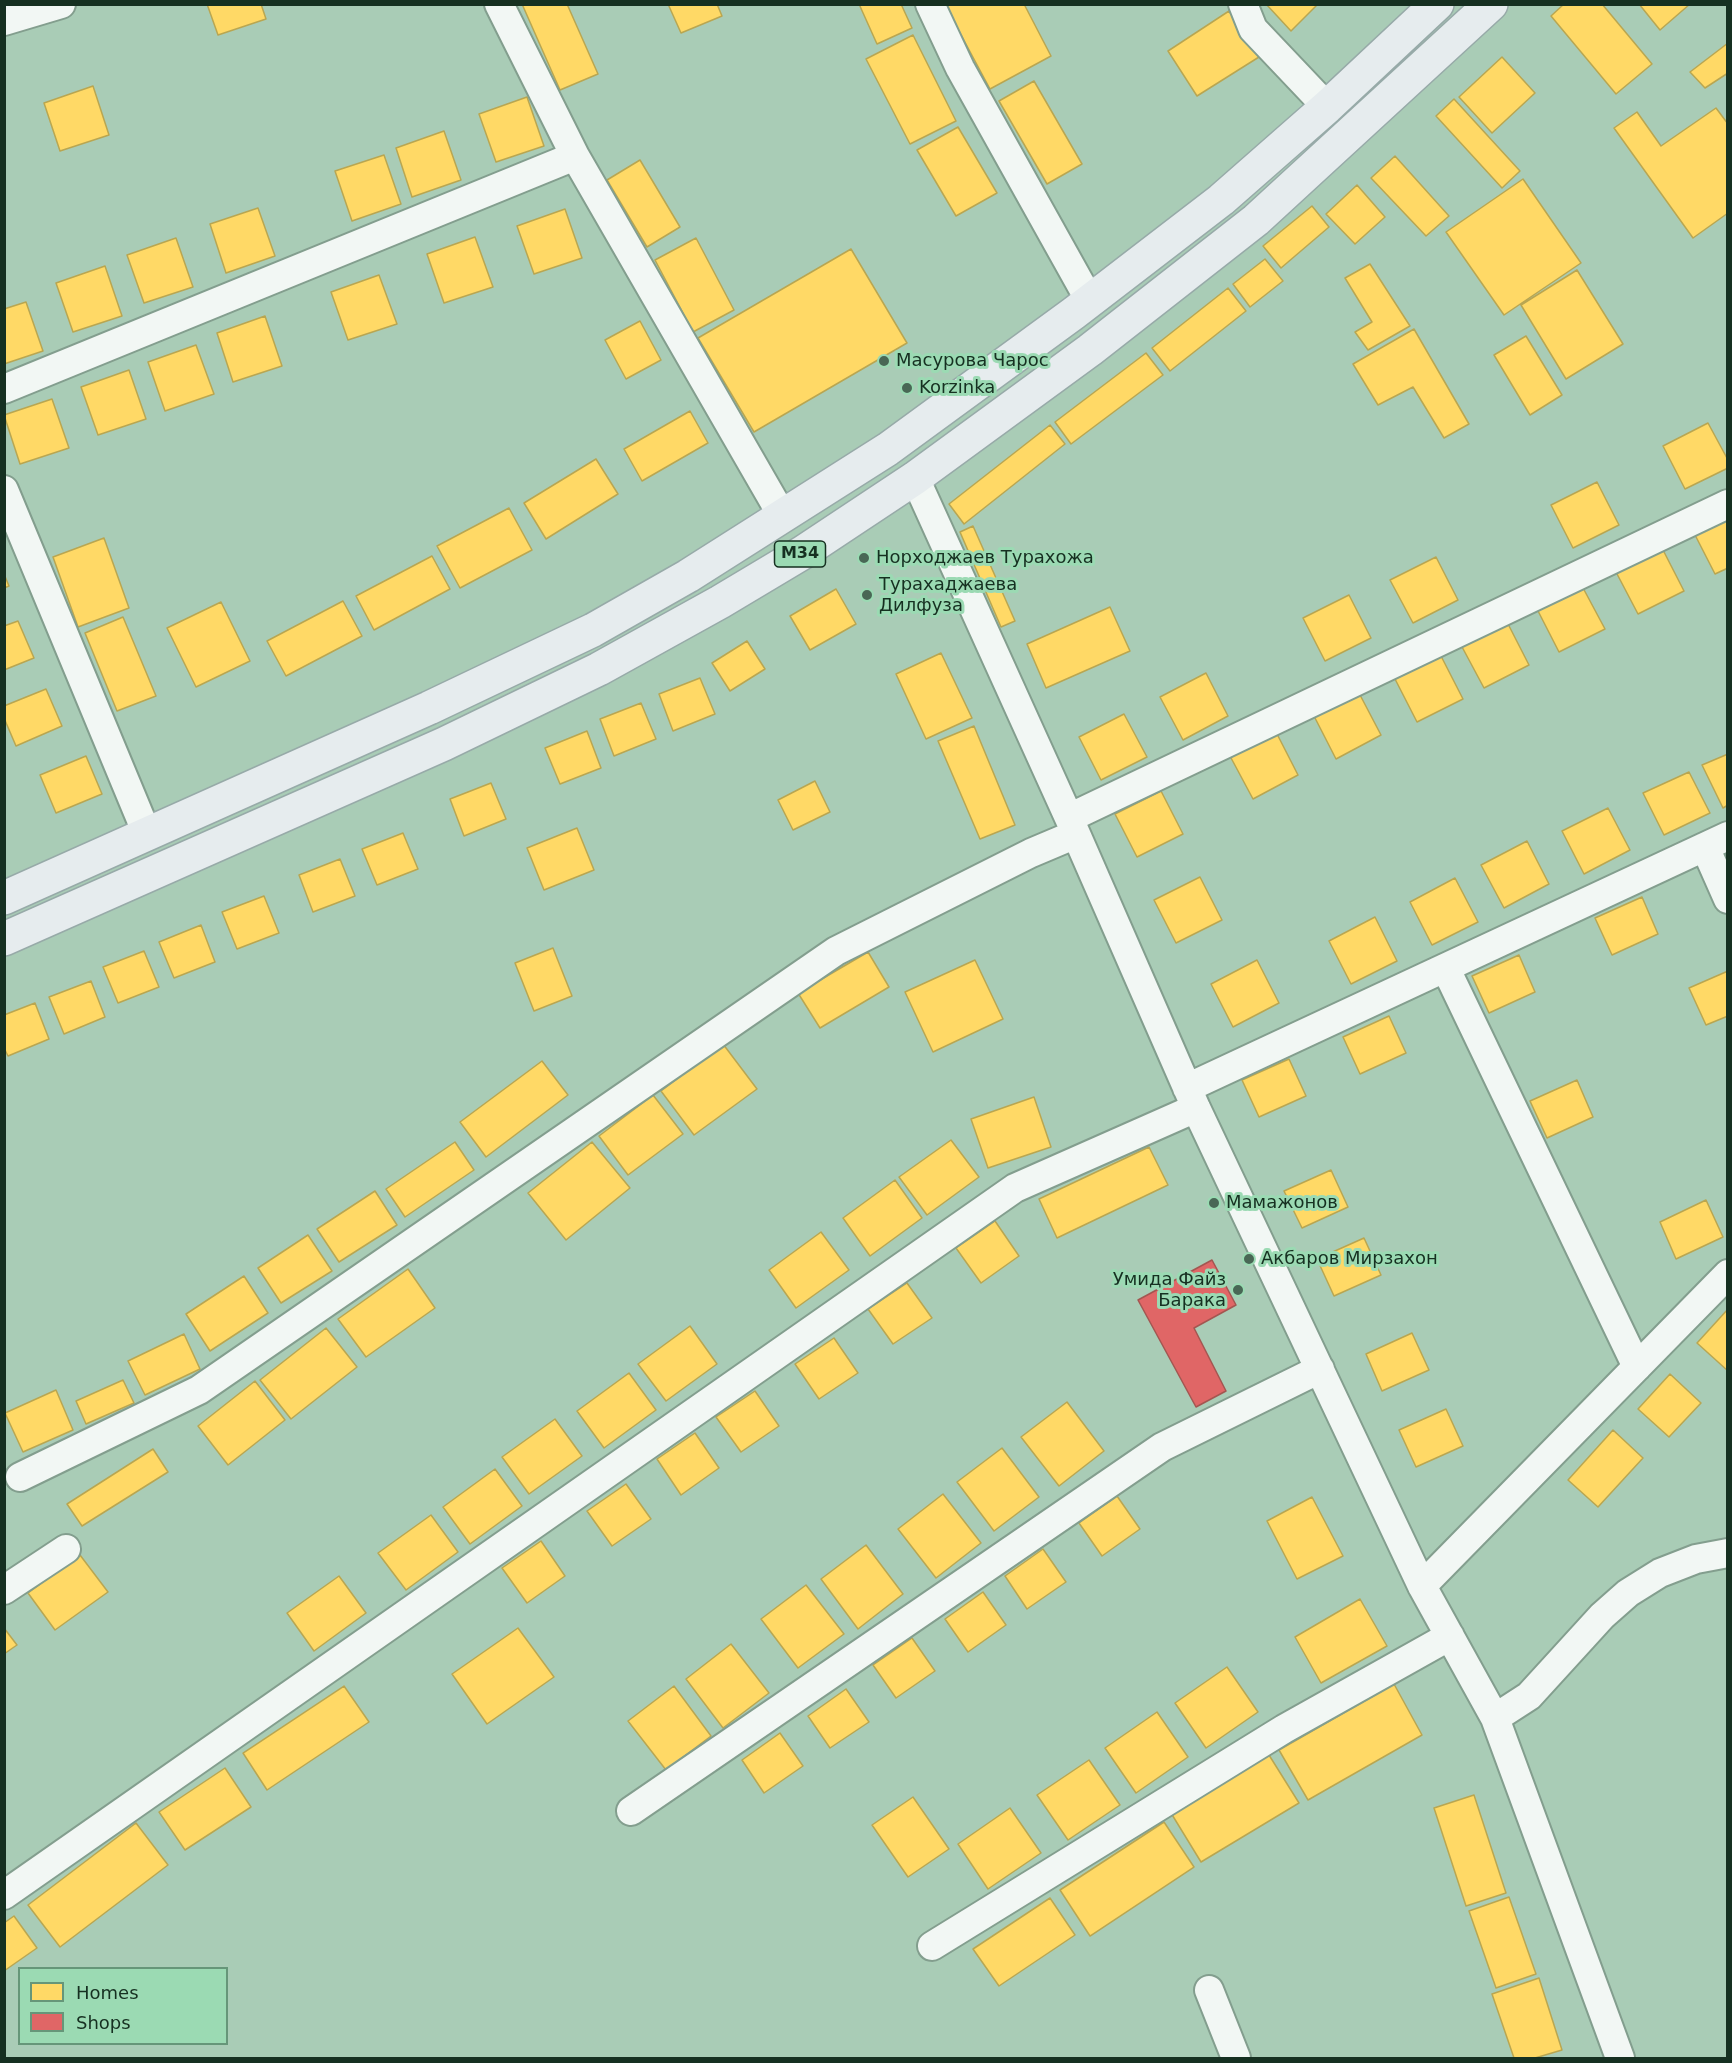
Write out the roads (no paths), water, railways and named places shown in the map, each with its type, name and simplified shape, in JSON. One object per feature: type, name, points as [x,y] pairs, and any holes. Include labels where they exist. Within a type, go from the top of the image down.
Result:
[{"type":"main road","name":"M34","points":[[4,898],[429,708],[592,630],[688,576],[783,517],[888,449],[1090,301],[1221,200],[1327,107],[1437,4]]},
{"type":"main road","name":"M34","points":[[4,939],[444,744],[599,669],[710,608],[802,553],[915,478],[1090,350],[1256,220],[1491,4]]},
{"type":"street","points":[[4,21],[61,4]]},
{"type":"street","points":[[499,4],[575,156],[783,517]]},
{"type":"street","points":[[930,4],[960,68],[1090,301]]},
{"type":"street","points":[[1243,4],[1253,28],[1327,107]]},
{"type":"street","points":[[4,388],[575,156]]},
{"type":"street","points":[[915,478],[1073,826],[1192,1098],[1422,1586],[1495,1718],[1620,2058]]},
{"type":"street","points":[[4,490],[147,834]]},
{"type":"street","points":[[20,1477],[199,1390],[836,951],[1031,853],[1073,826],[1728,504]]},
{"type":"street","points":[[4,1896],[1015,1188],[1446,969],[1716,842],[1728,899]]},
{"type":"street","points":[[1446,969],[1637,1367]]},
{"type":"street","points":[[1422,1586],[1728,1274]]},
{"type":"street","points":[[631,1811],[1162,1447],[1320,1369]]},
{"type":"street","points":[[4,1590],[66,1549]]},
{"type":"street","points":[[1495,1718],[1529,1696],[1602,1616],[1628,1593],[1660,1574],[1696,1559],[1728,1553]]},
{"type":"street","points":[[932,1946],[1284,1730],[1450,1636]]},
{"type":"street","points":[[1209,1990],[1236,2058]]},
{"type":"place","name":"Масурова Чарос","points":[[884,361]]},
{"type":"place","name":"Korzinka","points":[[907,388]]},
{"type":"place","name":"Норходжаев Турахожа","points":[[864,558]]},
{"type":"place","name":"Турахаджаева Дилфуза","points":[[867,595]]},
{"type":"place","name":"Мамажонов","points":[[1214,1203]]},
{"type":"place","name":"Акбаров Мирзахон","points":[[1249,1259]]},
{"type":"place","name":"Умида Файз Барака","points":[[1238,1290]]}]
